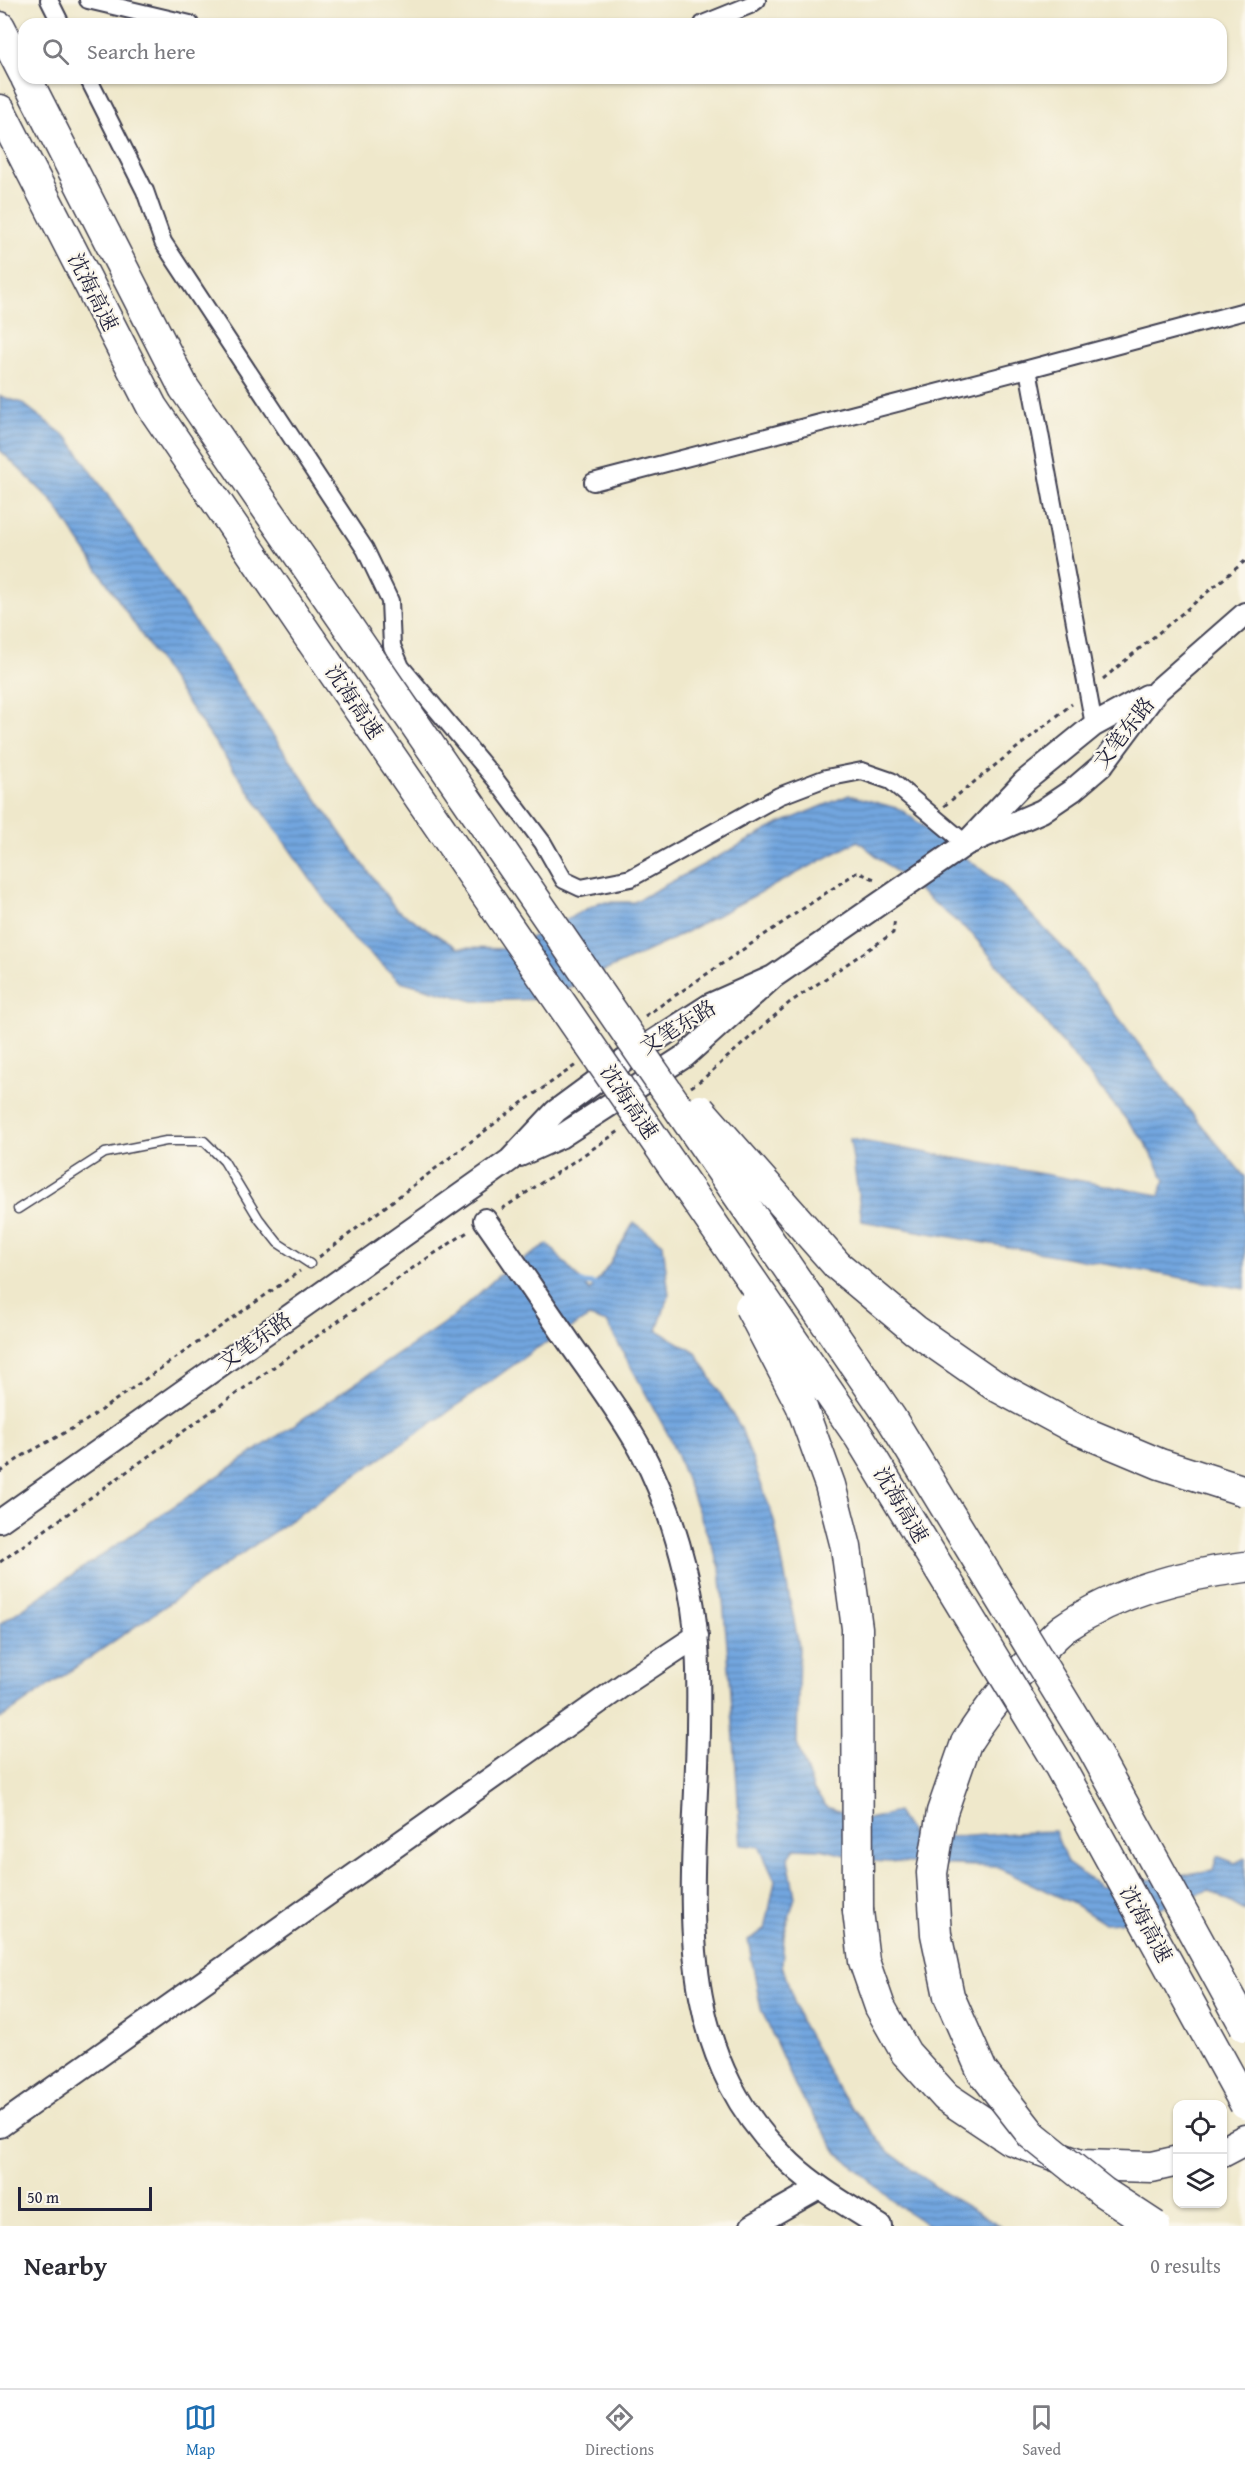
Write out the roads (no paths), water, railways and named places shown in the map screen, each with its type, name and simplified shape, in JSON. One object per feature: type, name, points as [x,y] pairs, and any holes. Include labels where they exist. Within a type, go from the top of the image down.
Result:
[{"type":"highway","name":"沈海高速","points":[[0,27],[18,62]]},
{"type":"highway","name":"沈海高速","points":[[29,84],[184,388],[347,625],[625,1016],[891,1418],[1093,1749],[1245,2026]]},
{"type":"highway","name":"沈海高速","points":[[0,110],[152,407],[312,640],[587,1056],[866,1448],[1060,1767],[1245,2104]]},
{"type":"highway","points":[[625,1016],[837,1265],[915,1330],[994,1385],[1074,1428],[1160,1464],[1245,1491]]},
{"type":"highway","points":[[587,1056],[731,1270],[801,1405],[830,1485],[846,1547],[857,1628],[858,1911],[864,1961],[880,2007],[906,2053],[946,2097],[1009,2139],[1080,2164],[1152,2167],[1173,2162]]},
{"type":"highway","points":[[1155,2226],[1103,2192],[1032,2135],[981,2071],[949,1996],[936,1934],[932,1873],[942,1812],[966,1743],[1019,1671],[1063,1629],[1128,1593],[1199,1573],[1245,1567]]},
{"type":"highway","points":[[1227,2149],[1245,2140]]},
{"type":"main road","name":"文笔东路","points":[[966,844],[1025,781],[1094,725],[1156,691],[1245,614]]},
{"type":"main road","name":"文笔东路","points":[[0,1521],[510,1160],[560,1137],[685,1056],[773,976],[966,844],[1042,811],[1073,790],[1101,766],[1156,691]]},
{"type":"main road","name":"文笔东路","points":[[510,1160],[556,1111],[632,1055],[710,1005],[773,976]]},
{"type":"main road","points":[[485,1220],[642,1451],[659,1487],[686,1571],[697,1636],[699,1696],[693,1941],[702,2011],[723,2068],[752,2118],[789,2162],[819,2187],[880,2226]]},
{"type":"main road","points":[[0,2126],[626,1683],[697,1636]]},
{"type":"main road","points":[[752,2226],[819,2187]]},
{"type":"street","points":[[49,0],[58,18]]},
{"type":"street","points":[[88,0],[164,18]]},
{"type":"street","points":[[716,18],[757,0]]},
{"type":"street","points":[[91,84],[145,191],[163,242],[365,549],[390,601],[392,646],[401,667],[508,797],[543,843],[564,880],[581,888],[631,878],[779,796],[826,778],[862,771],[891,781],[966,844]]},
{"type":"street","points":[[594,482],[1245,311]]},
{"type":"street","points":[[1028,369],[1094,725]]},
{"type":"lane","points":[[18,1209],[105,1153],[166,1141],[204,1141],[224,1161],[259,1219],[278,1244],[310,1264]]},
{"type":"water","points":[[0,396],[22,403],[69,439],[343,837],[396,909],[457,948],[509,949],[600,902],[634,902],[779,824],[849,795],[900,809],[1002,885],[1073,958],[1189,1110],[1245,1177],[1245,1289],[862,1221],[850,1139],[1159,1195],[1165,1180],[1145,1142],[972,934],[858,841],[665,943],[544,999],[474,1001],[400,981],[350,936],[177,688],[53,502],[0,450]]},
{"type":"water","points":[[634,1222],[663,1244],[669,1295],[657,1330],[696,1353],[741,1428],[774,1520],[799,1646],[797,1744],[814,1791],[827,1807],[865,1820],[897,1812],[913,1837],[1055,1831],[1067,1863],[1101,1887],[1213,1870],[1217,1856],[1235,1863],[1245,1858],[1245,1911],[1209,1890],[1120,1922],[1104,1923],[1074,1904],[996,1867],[871,1861],[821,1849],[795,1848],[788,1859],[795,1897],[784,1935],[782,1965],[800,2020],[841,2094],[889,2152],[944,2193],[1001,2226],[929,2226],[899,2206],[838,2153],[797,2090],[761,2009],[748,1940],[765,1930],[775,1881],[759,1846],[741,1845],[720,1567],[670,1438],[607,1323],[589,1317],[537,1348],[434,1422],[0,1719],[0,1624],[453,1317],[498,1276],[548,1244],[590,1291],[609,1265]]},
{"type":"waterway","points":[[577,1282],[600,1285]]}]
